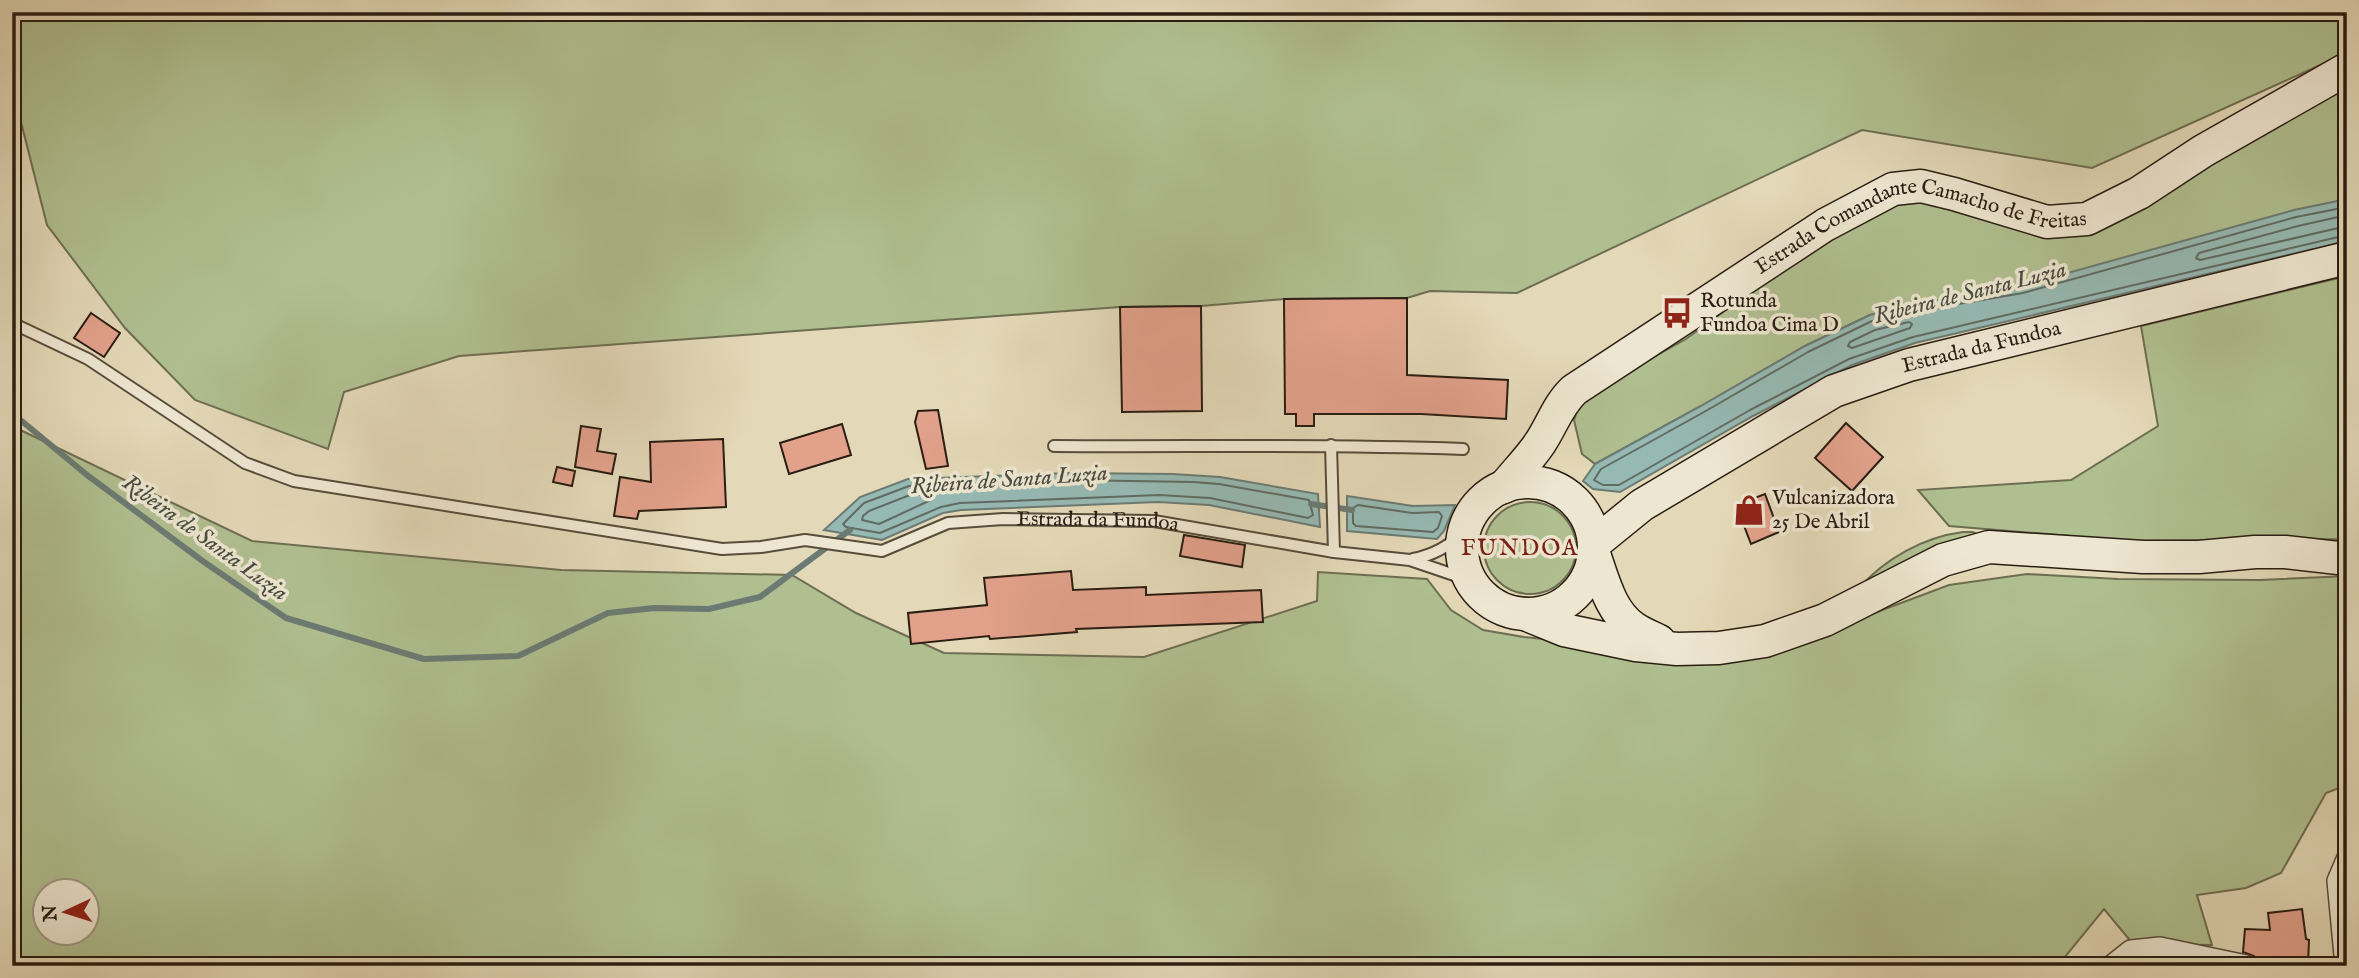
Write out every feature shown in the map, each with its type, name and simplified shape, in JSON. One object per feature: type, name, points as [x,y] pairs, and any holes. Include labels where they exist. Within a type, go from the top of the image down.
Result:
[{"type":"main road","name":"Estrada Comandante Camacho de Freitas","points":[[1478,516],[1530,457],[1565,398],[1584,383],[1825,225],[1893,189],[1921,186],[2047,222],[2087,219],[2139,193],[2203,151],[2347,69]]},
{"type":"main road","name":"Estrada da Fundoa","points":[[1594,549],[1642,505],[1834,391],[1909,365],[2347,258]]},
{"type":"main road","points":[[1552,421],[1556,463],[1570,497],[1590,526],[1594,549],[1614,606],[1635,629],[1677,649]]},
{"type":"main road","points":[[1570,497],[1532,482],[1518,483],[1478,516],[1466,569],[1472,581],[1494,604],[1564,630],[1636,645],[1677,649],[1719,648],[1765,641],[1825,620],[1942,560],[1989,547],[2143,557],[2199,557],[2255,552],[2347,559]]},
{"type":"main road","name":"Estrada da Fundoa","points":[[1570,497],[1600,506],[1642,505]]},
{"type":"main road","points":[[1525,614],[1550,610],[1571,598],[1587,578],[1594,549]]},
{"type":"street","points":[[2346,966],[2338,881],[2347,860]]},
{"type":"street","points":[[2112,966],[2131,951],[2160,948],[2246,966]]},
{"type":"lane","name":"Estrada da Fundoa","points":[[12,323],[89,359],[245,463],[294,481],[722,549],[761,547],[805,540],[867,551],[882,551],[948,523],[1003,519],[1102,519],[1154,521],[1334,552],[1410,560]]},
{"type":"lane","points":[[1331,444],[1334,552]]},
{"type":"lane","points":[[1054,446],[1252,447],[1331,444],[1463,449]]},
{"type":"lane","points":[[1410,560],[1438,552],[1448,546],[1478,516]]},
{"type":"lane","points":[[1410,560],[1472,581]]},
{"type":"green space","points":[[12,12],[2347,12],[2347,53],[2092,168],[1862,130],[1517,293],[1430,291],[1407,298],[1284,299],[1201,306],[1120,307],[459,356],[344,392],[328,449],[195,400],[125,328],[47,225],[21,122],[12,107]]},
{"type":"green space","points":[[2347,80],[2347,199],[2021,287],[1915,304],[1870,315],[1805,346],[1595,464],[1582,454],[1574,420],[1582,397],[1686,339],[1800,256],[1907,191],[2046,232]]},
{"type":"green space","points":[[2347,276],[2347,539],[2132,541],[1949,526],[1918,490],[2071,480],[2158,426],[2141,326]]},
{"type":"green space","points":[[12,426],[252,541],[561,570],[792,575],[856,613],[944,653],[1144,657],[1317,601],[1318,572],[1427,579],[1451,610],[1483,630],[1583,643],[1639,659],[1700,664],[1757,657],[1949,585],[2027,574],[2118,579],[2260,580],[2347,576],[2347,785],[2326,793],[2281,873],[2246,888],[2197,895],[2212,945],[2133,944],[2104,909],[2064,958],[2069,966],[12,966]]},
{"type":"green space","points":[[1530,502],[1548,505],[1563,515],[1573,530],[1576,548],[1573,566],[1563,581],[1548,591],[1530,594],[1512,591],[1497,581],[1487,566],[1484,548],[1487,530],[1497,515],[1512,505]]},
{"type":"green space","points":[[1973,532],[1981,536],[1859,588],[1881,567],[1906,551],[1934,539]]},
{"type":"water","points":[[2347,199],[2347,241],[1915,343],[1852,365],[1753,416],[1620,492],[1593,489],[1583,481],[1595,464],[1805,346],[1870,315],[1915,304],[2021,286],[2294,210]]},
{"type":"water","points":[[1069,473],[1220,477],[1318,494],[1320,527],[1209,505],[1158,502],[961,510],[943,513],[882,540],[824,530],[860,497],[908,479]]},
{"type":"water","points":[[1347,496],[1413,506],[1455,505],[1444,531],[1437,539],[1347,531]]},
{"type":"building","points":[[1407,298],[1407,375],[1508,380],[1506,419],[1421,414],[1314,414],[1314,426],[1296,426],[1296,414],[1285,414],[1284,299]]},
{"type":"building","points":[[1201,306],[1202,411],[1122,412],[1120,307]]},
{"type":"building","points":[[91,313],[120,333],[104,357],[74,338]]},
{"type":"building","points":[[938,410],[948,466],[926,469],[915,422],[918,411]]},
{"type":"building","points":[[1846,423],[1883,457],[1852,491],[1815,458]]},
{"type":"building","points":[[842,424],[851,455],[789,474],[780,443]]},
{"type":"building","points":[[581,426],[601,429],[597,451],[616,454],[612,474],[575,467]]},
{"type":"building","points":[[723,439],[726,507],[639,511],[637,519],[614,516],[620,477],[651,482],[650,442]]},
{"type":"building","points":[[557,467],[575,471],[572,486],[553,482]]},
{"type":"building","points":[[1765,494],[1779,532],[1751,544],[1736,505]]},
{"type":"building","points":[[1184,535],[1245,545],[1242,567],[1180,556]]},
{"type":"building","points":[[1071,571],[1073,590],[1146,587],[1146,595],[1261,590],[1263,622],[1076,629],[1077,632],[990,639],[989,636],[911,644],[908,613],[987,605],[984,578]]},
{"type":"building","points":[[2302,909],[2306,939],[2309,940],[2308,965],[2258,962],[2254,956],[2243,952],[2245,929],[2270,930],[2268,913]]},
{"type":"waterway","name":"Ribeira de Santa Luzia","points":[[12,413],[87,475],[204,562],[286,618],[424,659],[518,656],[608,613],[654,608],[709,609],[760,597],[850,530]]},
{"type":"waterway","name":"Ribeira de Santa Luzia","points":[[1311,504],[1352,510]]},
{"type":"place","name":"Rotunda Fundoa Cima D","points":[[1677,313]]},
{"type":"place","name":"Vulcanizadora 25 De Abril","points":[[1749,510]]},
{"type":"district","name":"FUNDOA","points":[[1520,548]]}]
